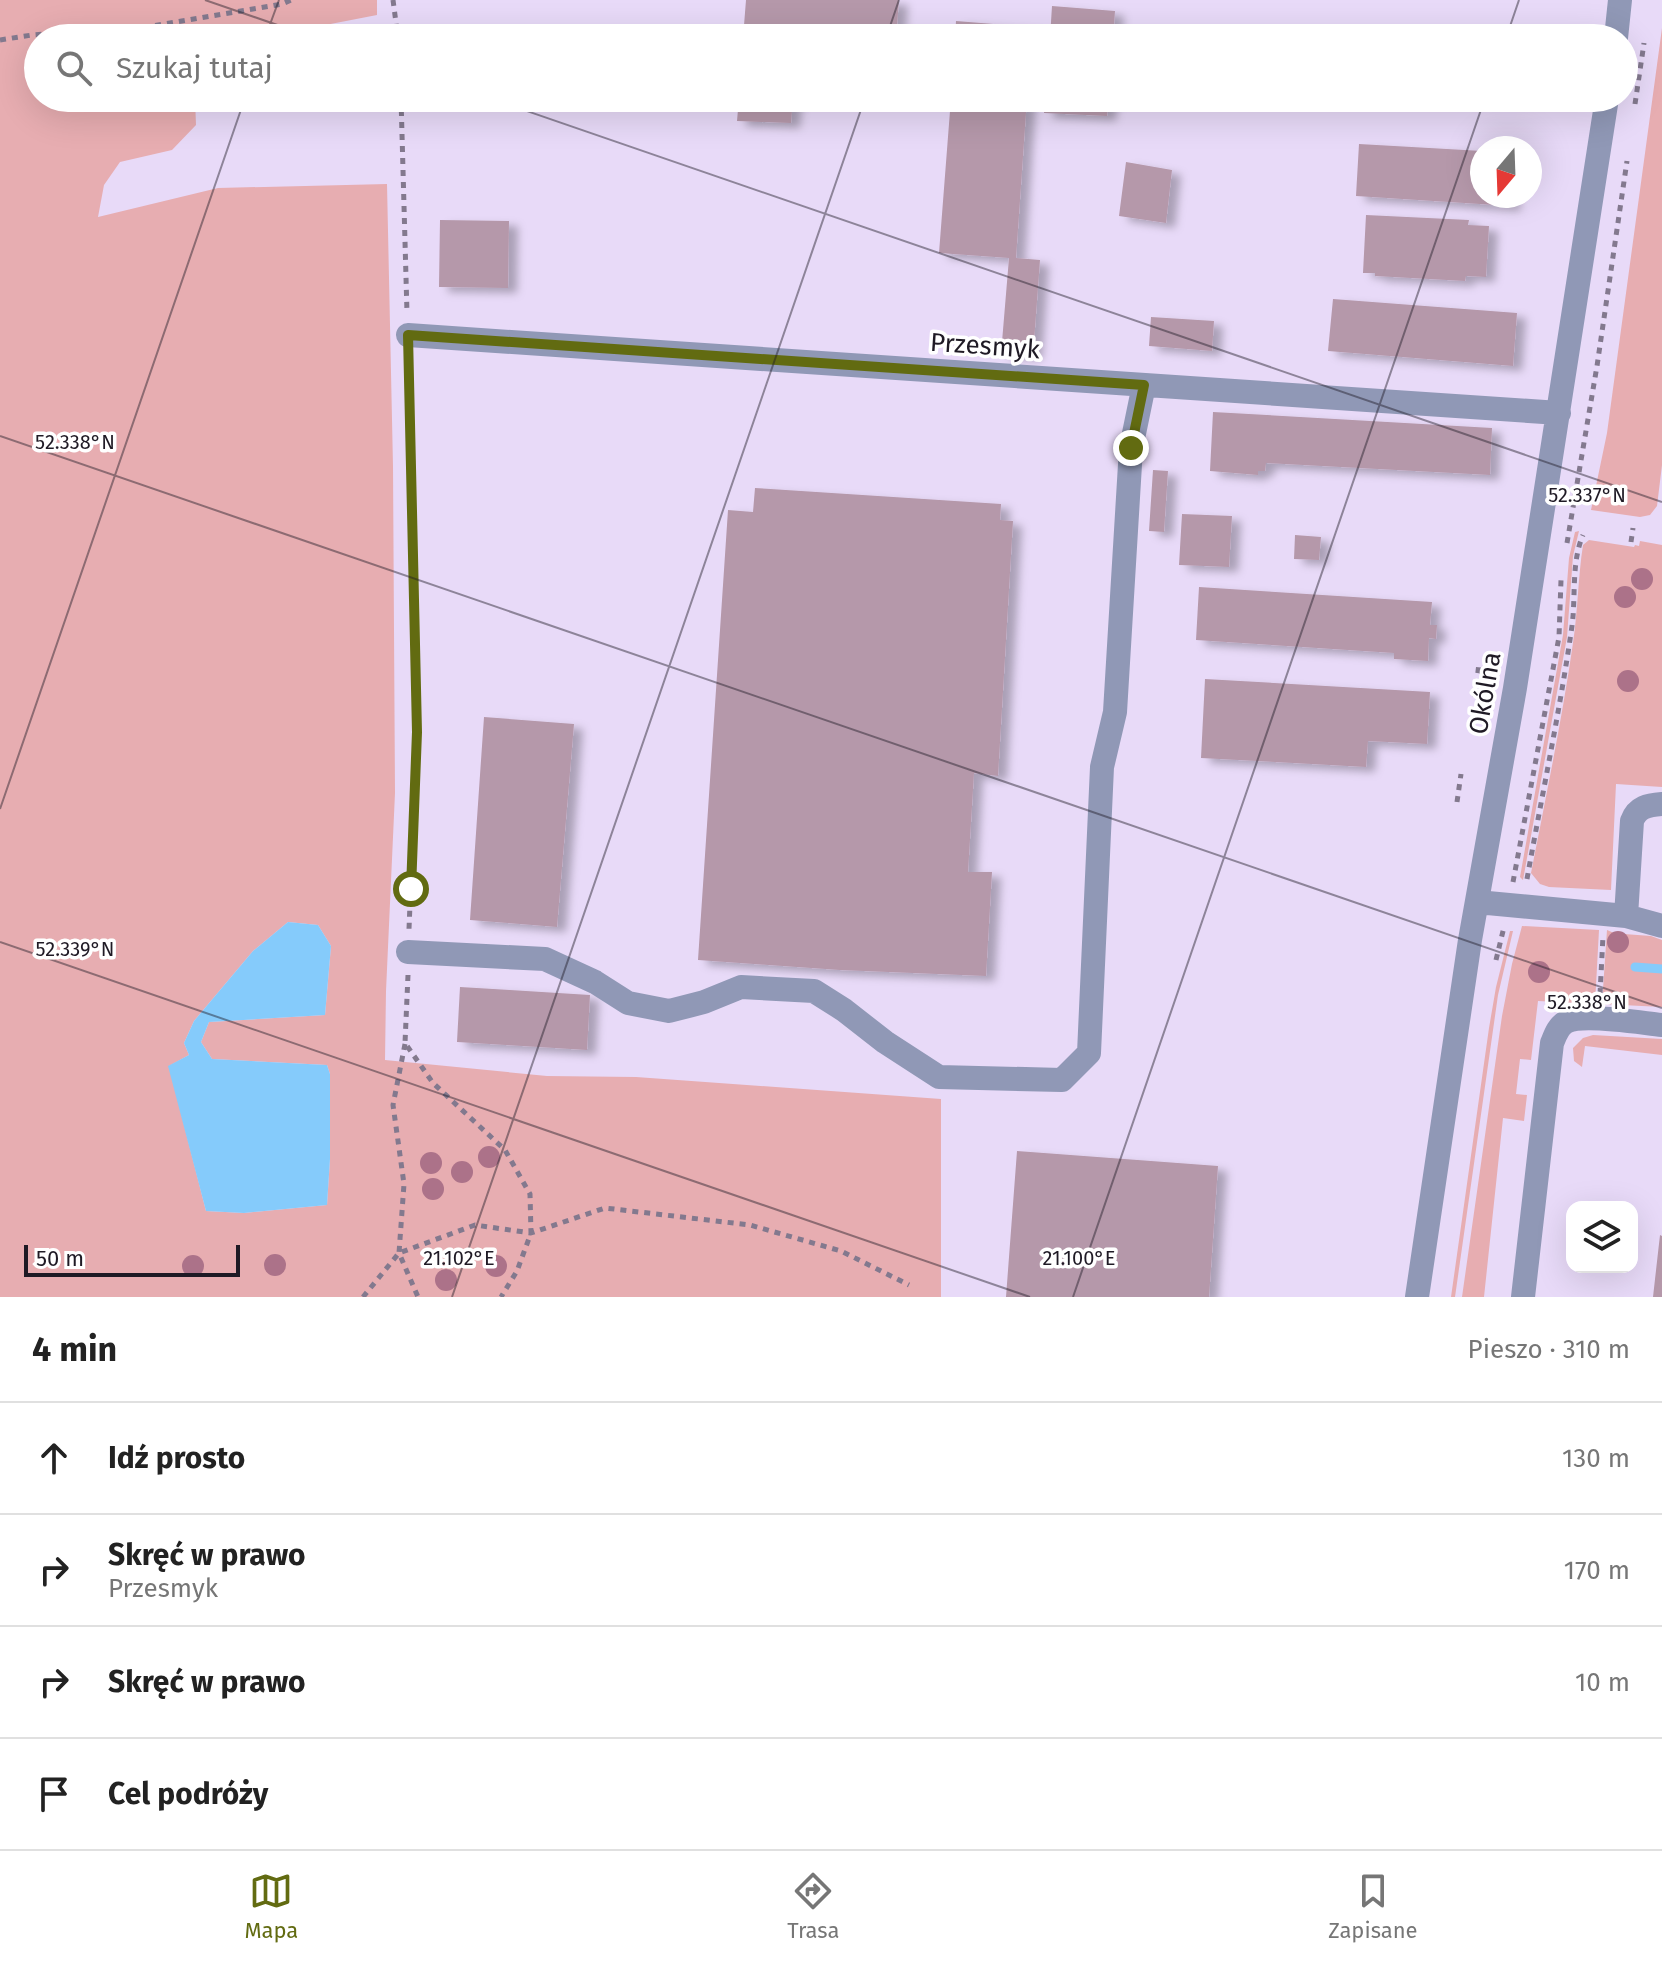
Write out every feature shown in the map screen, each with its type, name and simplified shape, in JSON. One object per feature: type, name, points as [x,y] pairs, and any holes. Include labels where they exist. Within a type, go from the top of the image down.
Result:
[{"type":"street","points":[[1617,24],[1620,0]]},
{"type":"street","name":"Okólna","points":[[1417,1297],[1477,902],[1515,688],[1605,112]]},
{"type":"street","name":"Przesmyk","points":[[408,335],[1559,413]]},
{"type":"street","points":[[408,952],[545,959],[595,982],[628,1003],[669,1011],[704,1002],[741,987],[814,991],[939,1077],[1062,1080],[1089,1053],[1102,767],[1115,712],[1131,448],[1144,385]]},
{"type":"street","points":[[1626,916],[1632,821],[1643,807],[1662,804]]},
{"type":"street","points":[[1477,902],[1626,916],[1662,926]]},
{"type":"street","points":[[1626,916],[1662,910]]},
{"type":"street","points":[[1523,1297],[1552,1043],[1559,1027],[1568,1020],[1598,1019],[1662,1025]]},
{"type":"path","points":[[164,24],[291,0]]},
{"type":"path","points":[[393,0],[396,24]]},
{"type":"path","points":[[0,40],[24,36]]},
{"type":"path","points":[[1638,83],[1644,40]]},
{"type":"path","points":[[401,112],[417,732],[405,1043],[393,1105],[404,1184],[399,1253],[418,1297]]},
{"type":"path","points":[[1633,118],[1634,112]]},
{"type":"path","points":[[1566,546],[1597,366],[1628,149]]},
{"type":"path","points":[[1631,542],[1633,528]]},
{"type":"path","points":[[1527,879],[1564,674],[1577,557],[1583,535]]},
{"type":"path","points":[[1515,869],[1559,637],[1561,570]]},
{"type":"path","points":[[1475,697],[1479,663]]},
{"type":"path","points":[[1457,802],[1461,774]]},
{"type":"path","points":[[1598,1019],[1602,952]]},
{"type":"path","points":[[405,1043],[433,1083],[505,1150],[530,1194],[531,1233],[517,1271],[501,1297]]},
{"type":"path","points":[[363,1297],[399,1253],[475,1225],[531,1233],[605,1208],[750,1225],[841,1251],[909,1285]]},
{"type":"shaded area","points":[[0,0],[377,0],[377,15],[330,24],[24,24],[24,112],[196,112],[196,125],[172,150],[120,162],[104,185],[98,217],[218,188],[387,184],[395,793],[385,1060],[547,1076],[636,1077],[941,1099],[941,1297],[0,1297]],"holes":[[[288,922],[318,925],[331,946],[325,1015],[209,1022],[201,1042],[212,1059],[327,1065],[330,1074],[327,1205],[244,1213],[206,1211],[169,1066],[189,1055],[184,1043],[194,1021],[253,951]]]},
{"type":"shaded area","points":[[1662,28],[1662,465],[1657,506],[1650,515],[1640,517],[1591,510],[1607,433]]},
{"type":"shaded area","points":[[1579,531],[1573,556],[1567,637],[1523,880],[1520,877],[1563,635],[1569,558],[1575,532]]},
{"type":"shaded area","points":[[1589,540],[1634,547],[1639,546],[1640,541],[1662,545],[1662,787],[1616,784],[1611,890],[1549,887],[1540,884],[1531,873],[1569,672],[1583,545]]},
{"type":"shaded area","points":[[1522,926],[1599,930],[1595,1004],[1538,1001],[1531,1060],[1520,1059],[1516,1094],[1527,1095],[1524,1121],[1503,1118],[1484,1297],[1462,1297],[1502,1016]]},
{"type":"shaded area","points":[[1607,930],[1614,933],[1613,947],[1623,947],[1624,934],[1662,940],[1662,1007],[1602,1004]]},
{"type":"shaded area","points":[[1510,931],[1513,931],[1498,995],[1455,1297],[1451,1297],[1489,1028]]},
{"type":"shaded area","points":[[1593,1035],[1662,1039],[1662,1055],[1585,1046],[1582,1067],[1574,1061],[1573,1048],[1583,1038]]},
{"type":"water","points":[[288,922],[318,925],[331,946],[325,1015],[209,1022],[201,1042],[212,1059],[327,1065],[330,1074],[330,1159],[327,1205],[244,1213],[206,1211],[168,1066],[189,1055],[184,1043],[194,1021],[253,951]]},
{"type":"building","points":[[746,0],[899,0],[897,24],[744,24]]},
{"type":"building","points":[[1052,6],[1115,11],[1114,24],[1051,24]]},
{"type":"building","points":[[956,21],[994,24],[956,24]]},
{"type":"building","points":[[738,112],[792,112],[791,123],[737,121]]},
{"type":"building","points":[[950,112],[1026,112],[1016,258],[1040,260],[1033,355],[1001,354],[1009,258],[939,253]]},
{"type":"building","points":[[1044,112],[1107,112],[1107,116]]},
{"type":"building","points":[[1359,144],[1470,150],[1470,203],[1356,196]]},
{"type":"building","points":[[1126,162],[1172,170],[1166,223],[1119,216]]},
{"type":"building","points":[[1366,215],[1469,220],[1468,225],[1489,226],[1486,277],[1466,276],[1465,281],[1363,273]]},
{"type":"building","points":[[440,220],[509,221],[508,288],[439,287]]},
{"type":"building","points":[[1333,299],[1517,313],[1513,366],[1328,351]]},
{"type":"building","points":[[1151,317],[1214,321],[1212,351],[1149,346]]},
{"type":"building","points":[[1213,412],[1492,428],[1490,475],[1266,463],[1265,471],[1258,471],[1258,475],[1210,471]]},
{"type":"building","points":[[1153,470],[1168,471],[1164,532],[1149,531]]},
{"type":"building","points":[[755,488],[1001,504],[1000,520],[1013,521],[998,776],[974,773],[968,872],[992,872],[986,976],[698,960],[728,510],[753,512]]},
{"type":"building","points":[[1182,514],[1232,516],[1229,567],[1179,565]]},
{"type":"building","points":[[1295,535],[1321,537],[1319,560],[1294,559]]},
{"type":"building","points":[[1199,587],[1432,602],[1430,625],[1437,625],[1436,639],[1429,638],[1428,661],[1394,659],[1394,653],[1196,640]]},
{"type":"building","points":[[1205,679],[1430,692],[1427,744],[1368,741],[1366,767],[1201,758]]},
{"type":"building","points":[[484,717],[574,724],[557,927],[470,920]]},
{"type":"building","points":[[460,987],[590,995],[587,1050],[457,1042]]},
{"type":"building","points":[[1017,1151],[1218,1166],[1209,1297],[1006,1297]]},
{"type":"building","points":[[1660,1235],[1662,1297],[1653,1297]]},
{"type":"waterway","points":[[1635,967],[1662,969]]},
{"type":"route","points":[[411,889],[417,732],[408,335],[1144,385],[1131,448]]}]
